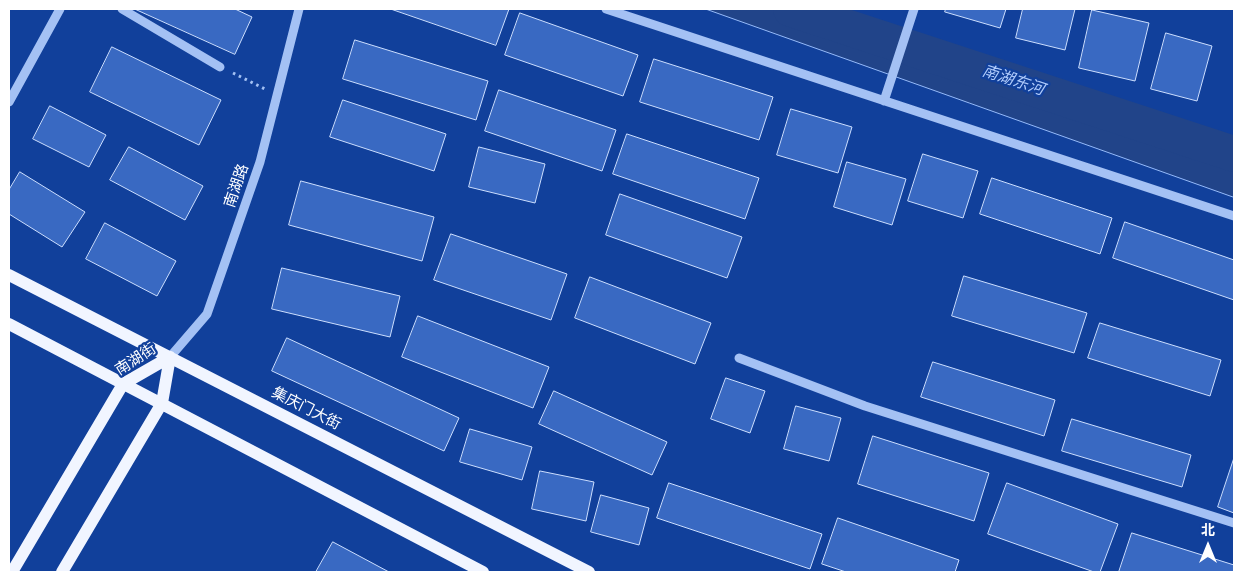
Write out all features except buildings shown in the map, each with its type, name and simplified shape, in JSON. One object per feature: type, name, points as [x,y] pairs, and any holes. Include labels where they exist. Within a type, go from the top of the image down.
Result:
[{"type":"main road","name":"集庆门大街","points":[[9,274],[589,572]]},
{"type":"main road","points":[[9,324],[483,572]]},
{"type":"main road","name":"南湖街","points":[[12,572],[123,384],[170,357]]},
{"type":"main road","name":"南湖街","points":[[62,572],[162,403],[170,357]]},
{"type":"street","points":[[9,102],[60,9]]},
{"type":"street","points":[[122,9],[220,66]]},
{"type":"street","name":"南湖路","points":[[170,357],[207,314],[260,162],[298,9]]},
{"type":"street","points":[[606,9],[1234,216]]},
{"type":"street","points":[[884,101],[914,11]]},
{"type":"street","points":[[739,358],[865,406],[1234,523]]},
{"type":"path","points":[[220,66],[276,96]]},
{"type":"water","points":[[706,9],[782,9],[1210,145],[1234,154],[1234,197]]},
{"type":"waterway","name":"南湖东河","points":[[791,9],[1234,154]]}]
